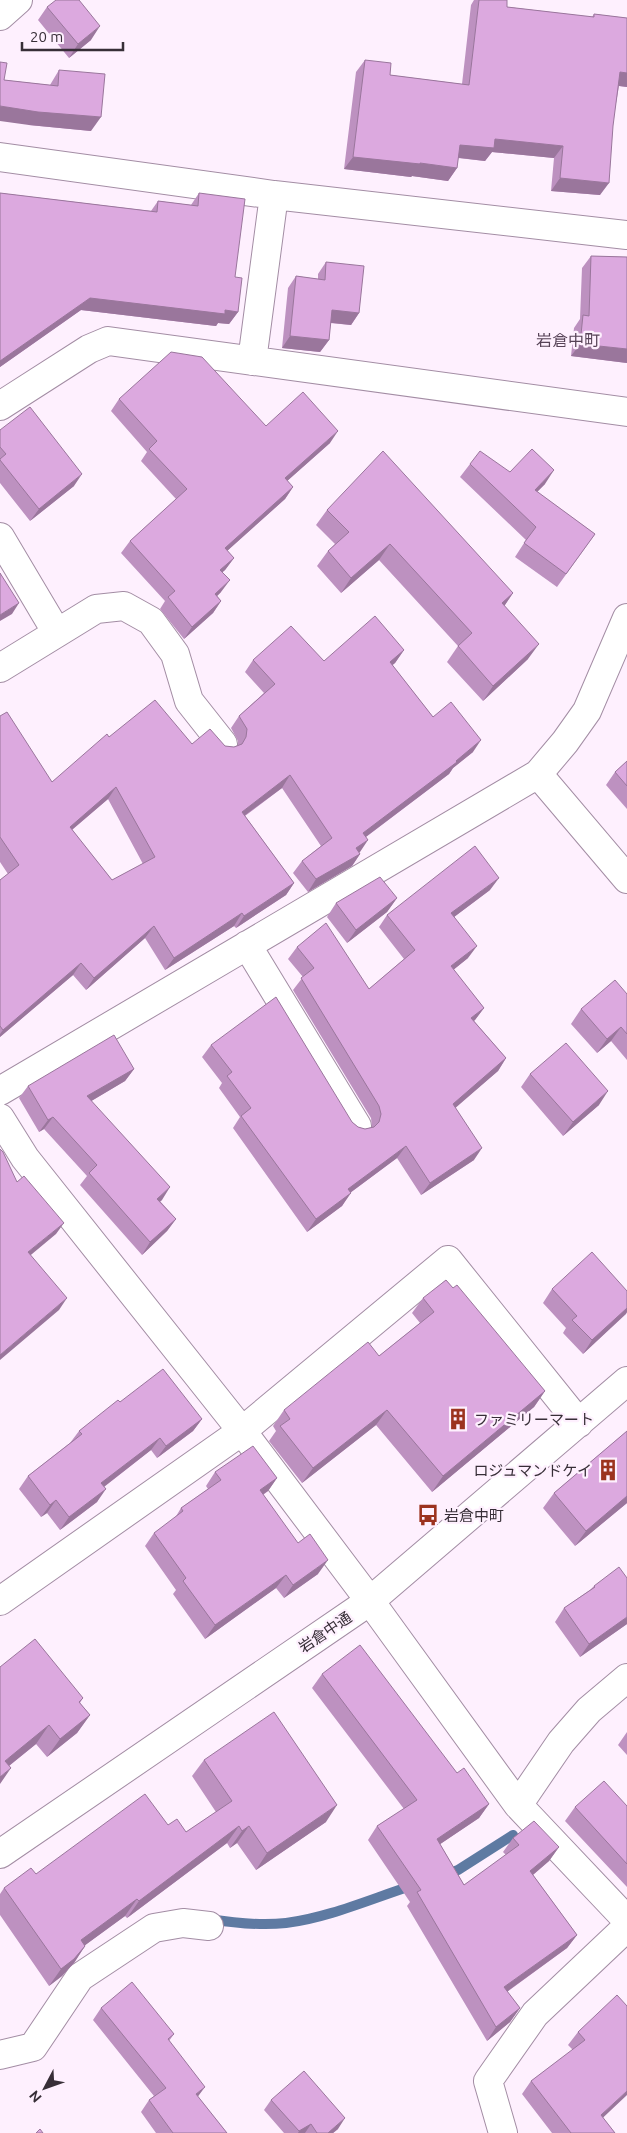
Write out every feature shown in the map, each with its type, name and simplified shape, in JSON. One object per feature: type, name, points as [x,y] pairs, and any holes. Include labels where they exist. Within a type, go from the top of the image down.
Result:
[{"type":"street","points":[[0,16],[18,0]]},
{"type":"street","points":[[0,157],[274,196],[627,235]]},
{"type":"street","points":[[252,361],[274,196]]},
{"type":"street","points":[[0,406],[88,349],[108,341],[627,412]]},
{"type":"street","points":[[0,537],[57,633]]},
{"type":"street","points":[[0,668],[96,609],[124,606],[151,621],[175,654],[189,701],[223,744]]},
{"type":"street","points":[[0,1091],[538,774],[565,742],[587,711],[627,618]]},
{"type":"street","points":[[538,774],[627,880]]},
{"type":"street","points":[[247,945],[357,1126]]},
{"type":"street","points":[[0,1118],[26,1158],[242,1431],[370,1601],[518,1805],[627,1920]]},
{"type":"street","points":[[0,1601],[242,1431],[448,1260],[579,1423]]},
{"type":"street","name":"岩倉中通","points":[[0,1854],[370,1601],[627,1382]]},
{"type":"street","points":[[518,1805],[561,1742],[589,1710],[627,1678]]},
{"type":"street","points":[[0,2054],[33,2047],[80,1978],[154,1928],[183,1924],[209,1926]]},
{"type":"street","points":[[503,2133],[488,2081],[535,2014],[627,1927]]},
{"type":"building","points":[[56,0],[79,0],[100,26],[78,44],[47,7]]},
{"type":"building","points":[[479,0],[507,0],[507,7],[594,17],[594,14],[627,18],[627,73],[620,72],[613,126],[609,183],[560,178],[563,146],[495,139],[494,148],[460,145],[457,168],[353,157],[365,60],[391,63],[390,75],[469,85]]},
{"type":"building","points":[[0,62],[7,63],[4,80],[58,86],[59,70],[105,74],[101,117],[38,112],[0,106]]},
{"type":"building","points":[[0,193],[157,212],[158,201],[198,206],[199,193],[245,199],[235,277],[242,278],[238,312],[225,310],[225,314],[90,298],[0,361]]},
{"type":"building","points":[[591,256],[627,257],[627,349],[580,344],[583,315],[589,316]]},
{"type":"building","points":[[326,262],[364,266],[359,313],[332,310],[329,340],[290,336],[296,276],[325,280]]},
{"type":"building","points":[[171,352],[202,357],[266,426],[303,392],[338,431],[285,478],[293,487],[225,548],[234,558],[220,570],[230,580],[215,594],[221,601],[192,627],[168,597],[175,591],[130,541],[187,489],[149,449],[157,441],[119,399]]},
{"type":"building","points":[[30,407],[82,474],[39,509],[0,460],[6,454],[0,447],[0,430]]},
{"type":"building","points":[[532,449],[554,470],[535,490],[595,534],[566,574],[524,543],[536,527],[470,464],[480,451],[510,472]]},
{"type":"building","points":[[383,451],[513,593],[502,603],[539,644],[493,686],[458,646],[472,633],[390,544],[351,578],[328,551],[349,532],[327,510]]},
{"type":"building","points":[[0,573],[19,603],[0,615]]},
{"type":"building","points":[[375,616],[404,650],[390,662],[433,717],[451,702],[481,740],[457,762],[363,833],[368,840],[356,848],[360,854],[316,879],[302,861],[332,838],[290,775],[242,812],[294,883],[244,916],[242,913],[174,958],[154,926],[94,978],[81,963],[3,1030],[0,1026],[0,880],[19,865],[0,837],[0,716],[7,712],[52,782],[107,734],[109,737],[155,700],[192,744],[210,729],[225,746],[234,747],[242,744],[246,737],[247,729],[239,716],[275,684],[253,660],[291,626],[324,661]],"holes":[[[116,787],[155,857],[112,880],[70,827]]]},
{"type":"building","points":[[627,761],[627,786],[615,772]]},
{"type":"building","points":[[475,846],[499,878],[451,913],[477,946],[451,966],[484,1008],[471,1018],[506,1058],[453,1104],[482,1148],[430,1183],[406,1146],[348,1189],[351,1193],[316,1219],[241,1116],[251,1108],[227,1076],[232,1072],[211,1045],[276,997],[352,1122],[358,1127],[365,1129],[374,1127],[379,1122],[381,1114],[379,1106],[301,978],[314,968],[297,947],[326,923],[369,989],[415,950],[387,915]]},
{"type":"building","points":[[380,877],[397,898],[356,930],[336,903]]},
{"type":"building","points":[[615,980],[627,994],[627,1034],[621,1027],[607,1039],[581,1009]]},
{"type":"building","points":[[114,1035],[134,1069],[87,1096],[170,1187],[157,1199],[176,1219],[150,1242],[89,1173],[97,1165],[53,1117],[48,1120],[28,1086]]},
{"type":"building","points":[[566,1043],[608,1091],[573,1122],[530,1074]]},
{"type":"building","points":[[0,1149],[17,1182],[24,1176],[64,1223],[28,1252],[67,1298],[0,1355]]},
{"type":"building","points":[[592,1252],[627,1291],[627,1308],[592,1340],[572,1320],[577,1316],[552,1289]]},
{"type":"building","points":[[446,1280],[453,1288],[457,1285],[545,1391],[443,1476],[387,1410],[313,1468],[280,1426],[290,1419],[284,1410],[368,1342],[379,1356],[434,1312],[423,1298]]},
{"type":"building","points":[[163,1369],[202,1419],[166,1446],[160,1438],[101,1483],[106,1489],[69,1517],[56,1500],[50,1505],[28,1476],[82,1434],[79,1431],[118,1400],[120,1402]]},
{"type":"building","name":"ロジュマンドケイ","points":[[627,1431],[627,1496],[586,1531],[554,1493]]},
{"type":"building","points":[[253,1446],[277,1478],[260,1490],[298,1543],[310,1534],[328,1560],[293,1585],[286,1575],[215,1625],[183,1581],[186,1578],[154,1533],[183,1511],[181,1508],[221,1480],[215,1472]]},
{"type":"building","points":[[619,1567],[627,1578],[627,1617],[589,1644],[564,1608],[595,1587]]},
{"type":"building","points":[[35,1639],[83,1698],[79,1702],[90,1715],[60,1739],[49,1725],[5,1761],[11,1768],[0,1777],[0,1667]]},
{"type":"building","points":[[360,1645],[457,1773],[464,1768],[489,1804],[437,1839],[464,1885],[519,1845],[513,1838],[534,1821],[559,1847],[530,1871],[577,1935],[504,1987],[520,2008],[496,2027],[417,1892],[421,1890],[377,1826],[417,1800],[322,1674]]},
{"type":"building","points":[[274,1712],[337,1805],[267,1853],[249,1826],[242,1831],[239,1826],[139,1901],[137,1899],[81,1940],[85,1946],[74,1959],[61,1969],[4,1888],[31,1868],[36,1874],[145,1794],[168,1825],[177,1819],[186,1832],[232,1801],[204,1760]]},
{"type":"building","points":[[604,1781],[627,1806],[627,1864],[575,1807]]},
{"type":"building","points":[[132,1982],[174,2034],[168,2039],[205,2087],[196,2094],[227,2133],[173,2133],[149,2100],[166,2088],[101,2008]]},
{"type":"building","points":[[617,1995],[627,2006],[627,2091],[601,2115],[615,2133],[571,2133],[531,2081],[585,2040],[578,2032]]},
{"type":"building","points":[[304,2071],[345,2118],[328,2133],[317,2133],[311,2124],[299,2131],[271,2100]]},
{"type":"waterway","points":[[444,1875],[458,1870],[513,1835]]},
{"type":"waterway","points":[[209,1919],[237,1923],[286,1923],[318,1917],[414,1885]]},
{"type":"place","name":"ファミリーマート","points":[[458,1419]]},
{"type":"place","name":"ロジュマンドケイ","points":[[608,1470]]},
{"type":"place","name":"岩倉中町","points":[[428,1515]]},
{"type":"district","name":"岩倉中町","points":[[568,340]]}]
